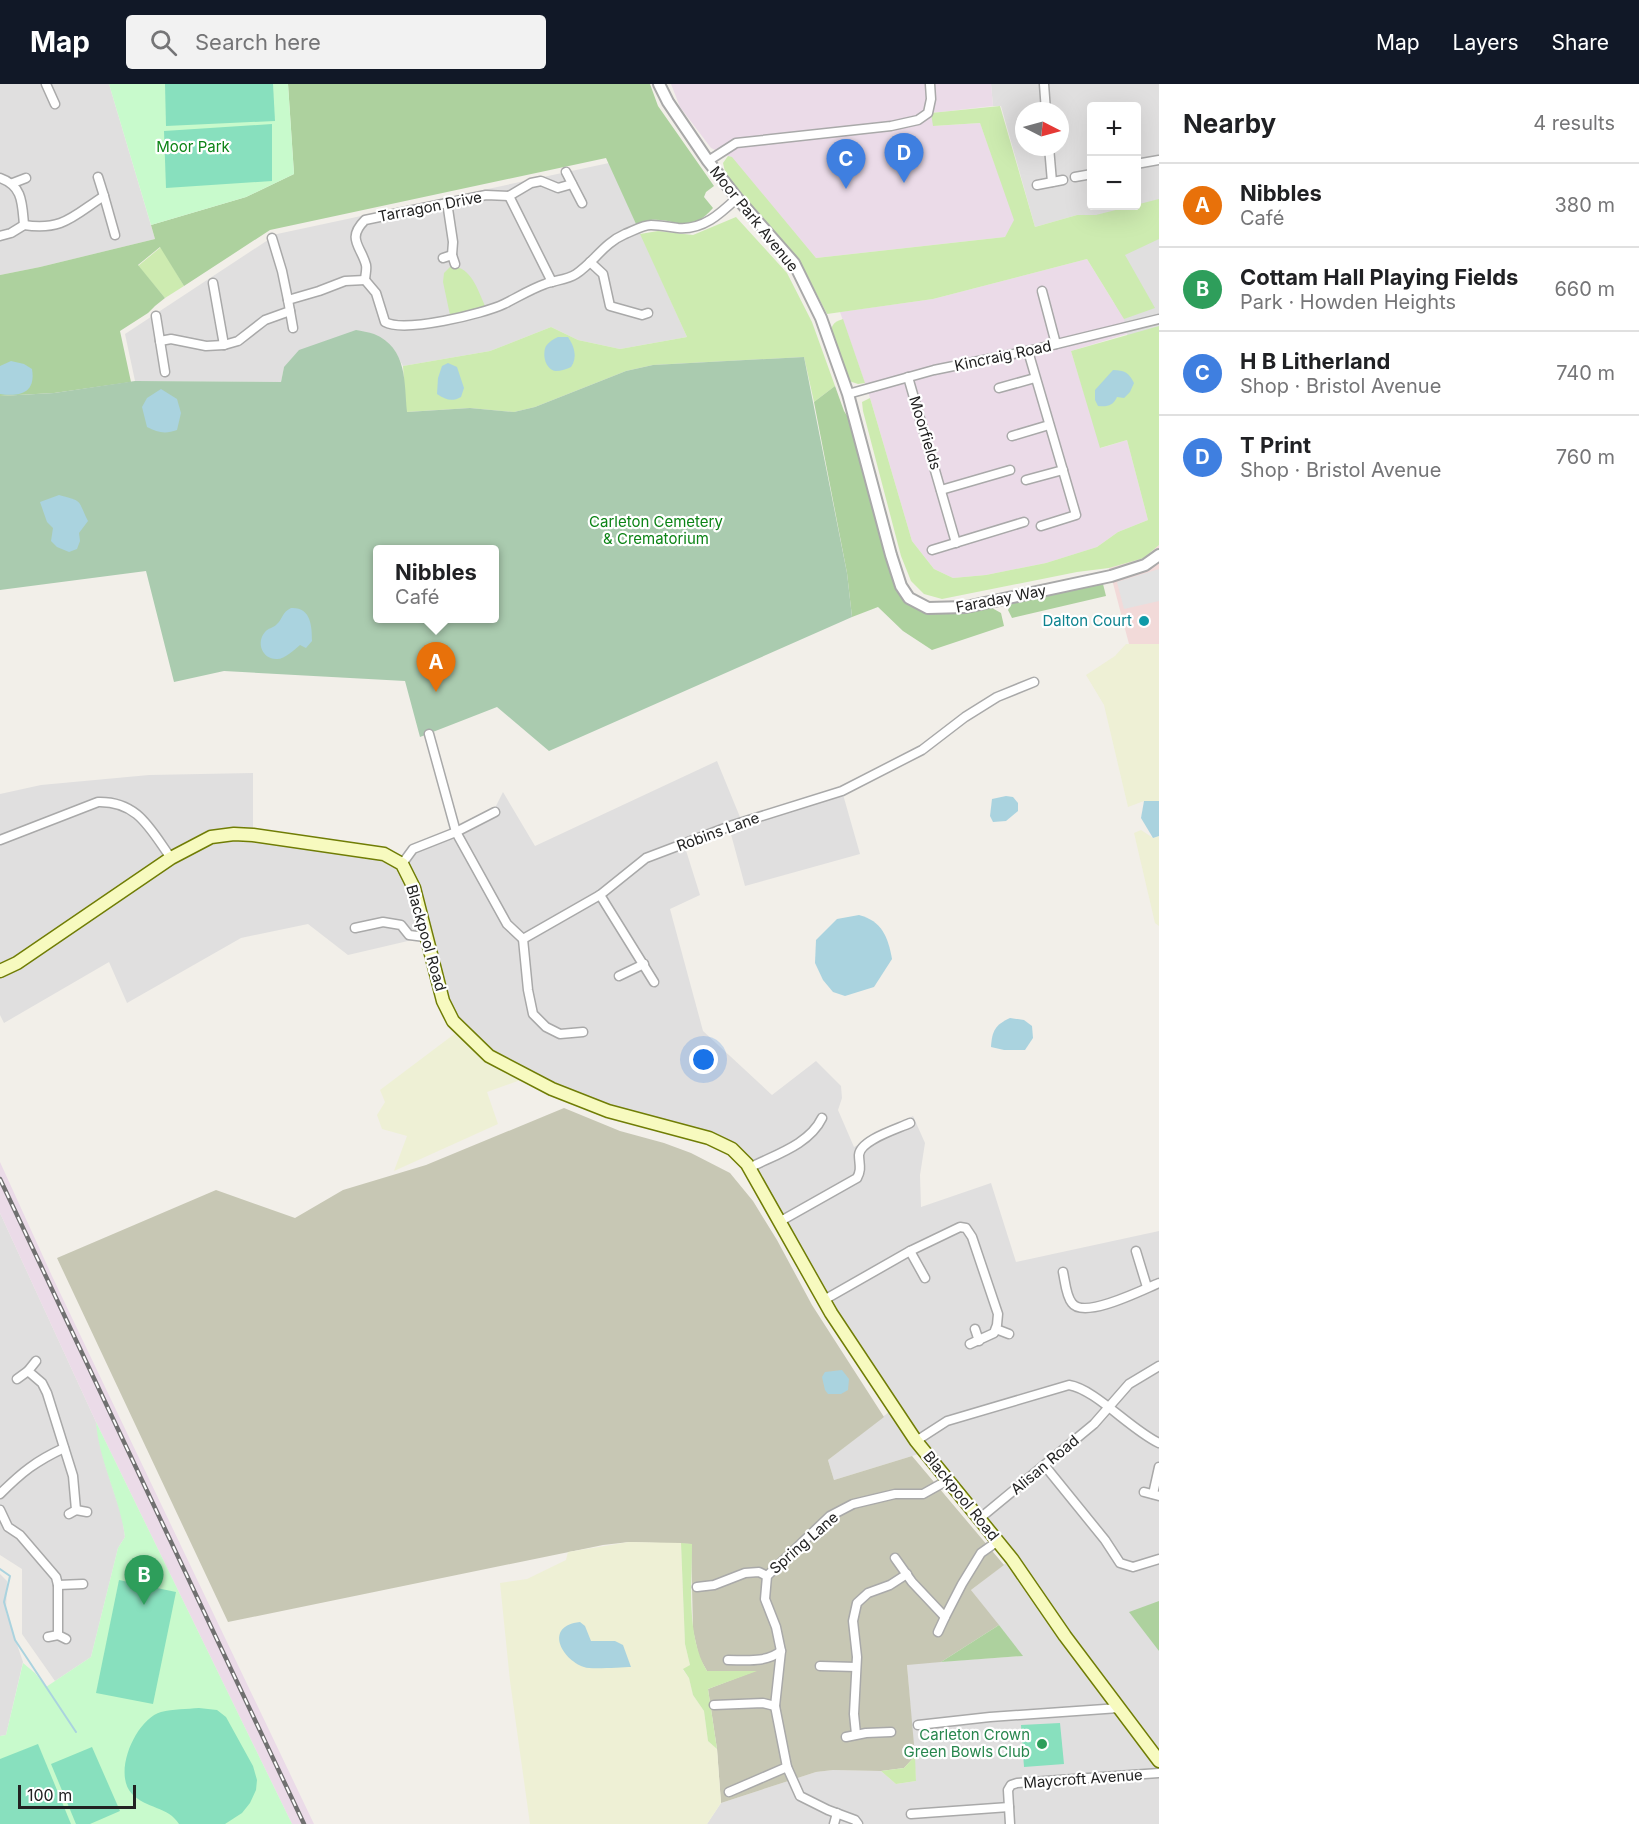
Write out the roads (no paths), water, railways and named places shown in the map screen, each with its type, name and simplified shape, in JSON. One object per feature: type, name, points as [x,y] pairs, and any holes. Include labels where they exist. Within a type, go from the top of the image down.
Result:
[{"type":"main road","points":[[0,971],[17,963],[171,858],[211,837],[234,834],[384,854],[402,864]]},
{"type":"main road","name":"Blackpool Road","points":[[402,864],[414,888],[443,1001],[453,1021],[489,1056],[552,1089],[608,1111],[709,1138],[732,1149],[749,1168],[824,1300],[916,1441],[998,1541],[1159,1761]]},
{"type":"street","points":[[46,84],[55,104]]},
{"type":"street","name":"Moor Park Avenue","points":[[660,84],[668,102],[708,161],[794,263],[821,318],[848,394]]},
{"type":"street","points":[[708,161],[736,143],[891,126],[918,120],[928,113],[931,99],[930,84]]},
{"type":"street","points":[[1045,84],[1046,102]]},
{"type":"street","points":[[1050,156],[1052,182]]},
{"type":"street","points":[[1141,163],[1159,160]]},
{"type":"street","points":[[566,172],[582,203]]},
{"type":"street","points":[[1075,177],[1087,175]]},
{"type":"street","points":[[13,183],[26,177]]},
{"type":"street","points":[[98,177],[115,235]]},
{"type":"street","points":[[0,178],[13,183],[22,203],[24,225]]},
{"type":"street","points":[[1037,185],[1063,180]]},
{"type":"street","points":[[552,282],[509,196],[531,183],[541,181],[558,188],[572,184]]},
{"type":"street","name":"Tarragon Drive","points":[[509,196],[486,195],[365,220],[357,229],[355,237],[366,265],[365,280],[376,293],[385,322],[397,326],[414,325],[479,313],[504,304],[521,294],[569,277],[590,262],[610,242],[621,236],[649,225],[680,228],[702,225],[720,215],[737,198]]},
{"type":"street","points":[[0,236],[11,233],[24,225],[42,228],[65,222],[104,196]]},
{"type":"street","points":[[447,202],[453,242],[450,259]]},
{"type":"street","points":[[284,245],[273,243],[293,328]]},
{"type":"street","points":[[590,262],[606,280],[608,309],[642,315],[648,313]]},
{"type":"street","points":[[288,300],[345,281],[365,280]]},
{"type":"street","points":[[213,283],[212,306],[224,345]]},
{"type":"street","points":[[1042,291],[1056,345]]},
{"type":"street","points":[[160,341],[171,339],[206,346],[224,345],[238,341],[265,320],[290,311]]},
{"type":"street","points":[[156,316],[165,372]]},
{"type":"street","name":"Kincraig Road","points":[[848,394],[908,377],[1056,345],[1159,319]]},
{"type":"street","points":[[1028,351],[1076,515],[1041,526]]},
{"type":"street","name":"Moorfields","points":[[908,377],[956,543]]},
{"type":"street","points":[[999,388],[1035,378]]},
{"type":"street","name":"Faraday Way","points":[[848,394],[891,555],[901,586],[909,598],[915,602],[928,608],[943,609],[1000,601],[1112,576],[1145,566],[1159,555]]},
{"type":"street","points":[[1012,436],[1049,425]]},
{"type":"street","name":"Moorfields","points":[[941,490],[1010,470]]},
{"type":"street","points":[[1026,480],[1063,470]]},
{"type":"street","points":[[933,550],[1024,522]]},
{"type":"street","name":"Robins Lane","points":[[523,939],[600,895],[646,858],[732,825],[842,791],[922,750],[964,717],[997,697],[1034,682]]},
{"type":"street","points":[[429,734],[456,832],[507,924],[523,939],[533,1014],[546,1027],[560,1034],[583,1032]]},
{"type":"street","points":[[0,840],[98,802],[114,802],[140,815],[171,858]]},
{"type":"street","points":[[402,864],[413,849],[456,832],[495,812]]},
{"type":"street","points":[[600,895],[654,982]]},
{"type":"street","points":[[354,928],[384,922],[401,925],[409,935],[425,937]]},
{"type":"street","points":[[619,976],[644,964]]},
{"type":"street","points":[[749,1168],[807,1138],[818,1127],[822,1118]]},
{"type":"street","points":[[779,1222],[857,1178],[861,1167],[859,1155],[864,1144],[910,1123]]},
{"type":"street","points":[[824,1300],[956,1227],[966,1228],[972,1237],[998,1314],[996,1329],[989,1336],[974,1342],[975,1329]]},
{"type":"street","points":[[910,1251],[925,1278]]},
{"type":"street","points":[[1136,1251],[1147,1287]]},
{"type":"street","points":[[1063,1272],[1070,1300],[1073,1306],[1077,1307],[1093,1308],[1159,1283]]},
{"type":"street","points":[[996,1329],[1009,1334]]},
{"type":"street","points":[[17,1379],[36,1361]]},
{"type":"street","name":"Alisan Road","points":[[979,1519],[1094,1424],[1129,1384],[1145,1372],[1159,1366]]},
{"type":"street","points":[[28,1371],[42,1383],[47,1393],[73,1476],[73,1512],[87,1512]]},
{"type":"street","points":[[916,1441],[947,1420],[1069,1385],[1082,1389],[1143,1435],[1159,1443]]},
{"type":"street","points":[[0,1494],[23,1471],[40,1459],[64,1448]]},
{"type":"street","points":[[1045,1466],[1105,1540],[1120,1563],[1132,1567],[1159,1559]]},
{"type":"street","points":[[1152,1494],[1159,1467]]},
{"type":"street","name":"Spring Lane","points":[[858,1824],[855,1820],[800,1796],[787,1767],[775,1706],[781,1651],[776,1627],[765,1599],[767,1576],[830,1516],[853,1504],[895,1494],[923,1494],[948,1480]]},
{"type":"street","points":[[0,1510],[8,1527],[20,1535],[53,1571],[58,1585],[62,1637],[48,1637]]},
{"type":"street","points":[[938,1632],[962,1584],[981,1553],[998,1541]]},
{"type":"street","points":[[895,1558],[931,1604],[945,1617]]},
{"type":"street","points":[[697,1587],[714,1585],[745,1574],[759,1572],[767,1576]]},
{"type":"street","points":[[856,1734],[853,1621],[857,1603],[868,1593],[890,1585],[907,1574]]},
{"type":"street","points":[[58,1585],[82,1584]]},
{"type":"street","points":[[728,1660],[759,1660],[774,1656],[781,1651]]},
{"type":"street","points":[[820,1666],[856,1667]]},
{"type":"street","points":[[714,1706],[763,1703],[775,1706]]},
{"type":"street","points":[[918,1725],[990,1717],[1119,1708]]},
{"type":"street","points":[[846,1737],[856,1734],[891,1732]]},
{"type":"street","points":[[729,1792],[787,1767]]},
{"type":"street","name":"Maycroft Avenue","points":[[1010,1824],[1008,1790],[1011,1785],[1159,1773]]},
{"type":"street","points":[[911,1814],[1009,1807]]},
{"type":"street","points":[[834,1824],[837,1813]]},
{"type":"water","points":[[558,337],[568,337],[575,355],[571,367],[556,371],[547,365],[544,353],[547,345]]},
{"type":"water","points":[[11,361],[24,364],[32,369],[32,383],[25,392],[20,394],[0,394],[0,366]]},
{"type":"water","points":[[448,363],[457,367],[464,388],[461,397],[452,400],[437,394],[438,378],[442,366]]},
{"type":"water","points":[[1113,370],[1126,373],[1134,383],[1124,398],[1117,397],[1109,405],[1098,406],[1095,400],[1095,390]]},
{"type":"water","points":[[161,389],[177,399],[181,413],[177,430],[162,432],[147,427],[142,407],[147,398]]},
{"type":"water","points":[[59,495],[79,502],[88,521],[79,533],[80,541],[77,549],[69,552],[57,547],[51,541],[53,528],[47,522],[40,502]]},
{"type":"water","points":[[291,608],[303,611],[309,618],[312,641],[306,648],[300,645],[282,658],[271,658],[262,649],[262,636],[276,625]]},
{"type":"water","points":[[1013,797],[1018,803],[1018,811],[1006,821],[993,822],[990,816],[992,799]]},
{"type":"water","points":[[1144,801],[1159,801],[1159,836],[1153,838],[1141,818]]},
{"type":"water","points":[[859,915],[873,921],[883,931],[892,959],[874,987],[845,996],[833,992],[823,980],[815,963],[816,940],[837,919]]},
{"type":"water","points":[[1010,1018],[1024,1020],[1032,1026],[1033,1038],[1025,1050],[1004,1050],[991,1047],[995,1029]]},
{"type":"water","points":[[842,1370],[849,1379],[848,1390],[841,1394],[828,1394],[822,1377],[825,1372]]},
{"type":"water","points":[[580,1622],[585,1626],[591,1641],[615,1641],[623,1645],[631,1667],[588,1668],[569,1657],[563,1650],[559,1636],[562,1630],[569,1625]]},
{"type":"waterway","points":[[0,1569],[10,1576],[4,1602],[15,1640],[76,1732]]},
{"type":"railway","points":[[0,1179],[304,1824]]},
{"type":"place","name":"T Print","points":[[904,183]]},
{"type":"place","name":"H B Litherland","points":[[846,189]]},
{"type":"place","name":"Dalton Court","points":[[1144,621]]},
{"type":"place","name":"Nibbles","points":[[436,692]]},
{"type":"place","name":"Cottam Hall Playing Fields","points":[[144,1605]]},
{"type":"place","name":"Carleton Crown Green Bowls Club","points":[[1042,1744]]},
{"type":"park label","name":"Moor Park","points":[[193,147]]},
{"type":"park label","name":"Carleton Cemetery & Crematorium","points":[[656,530]]}]
